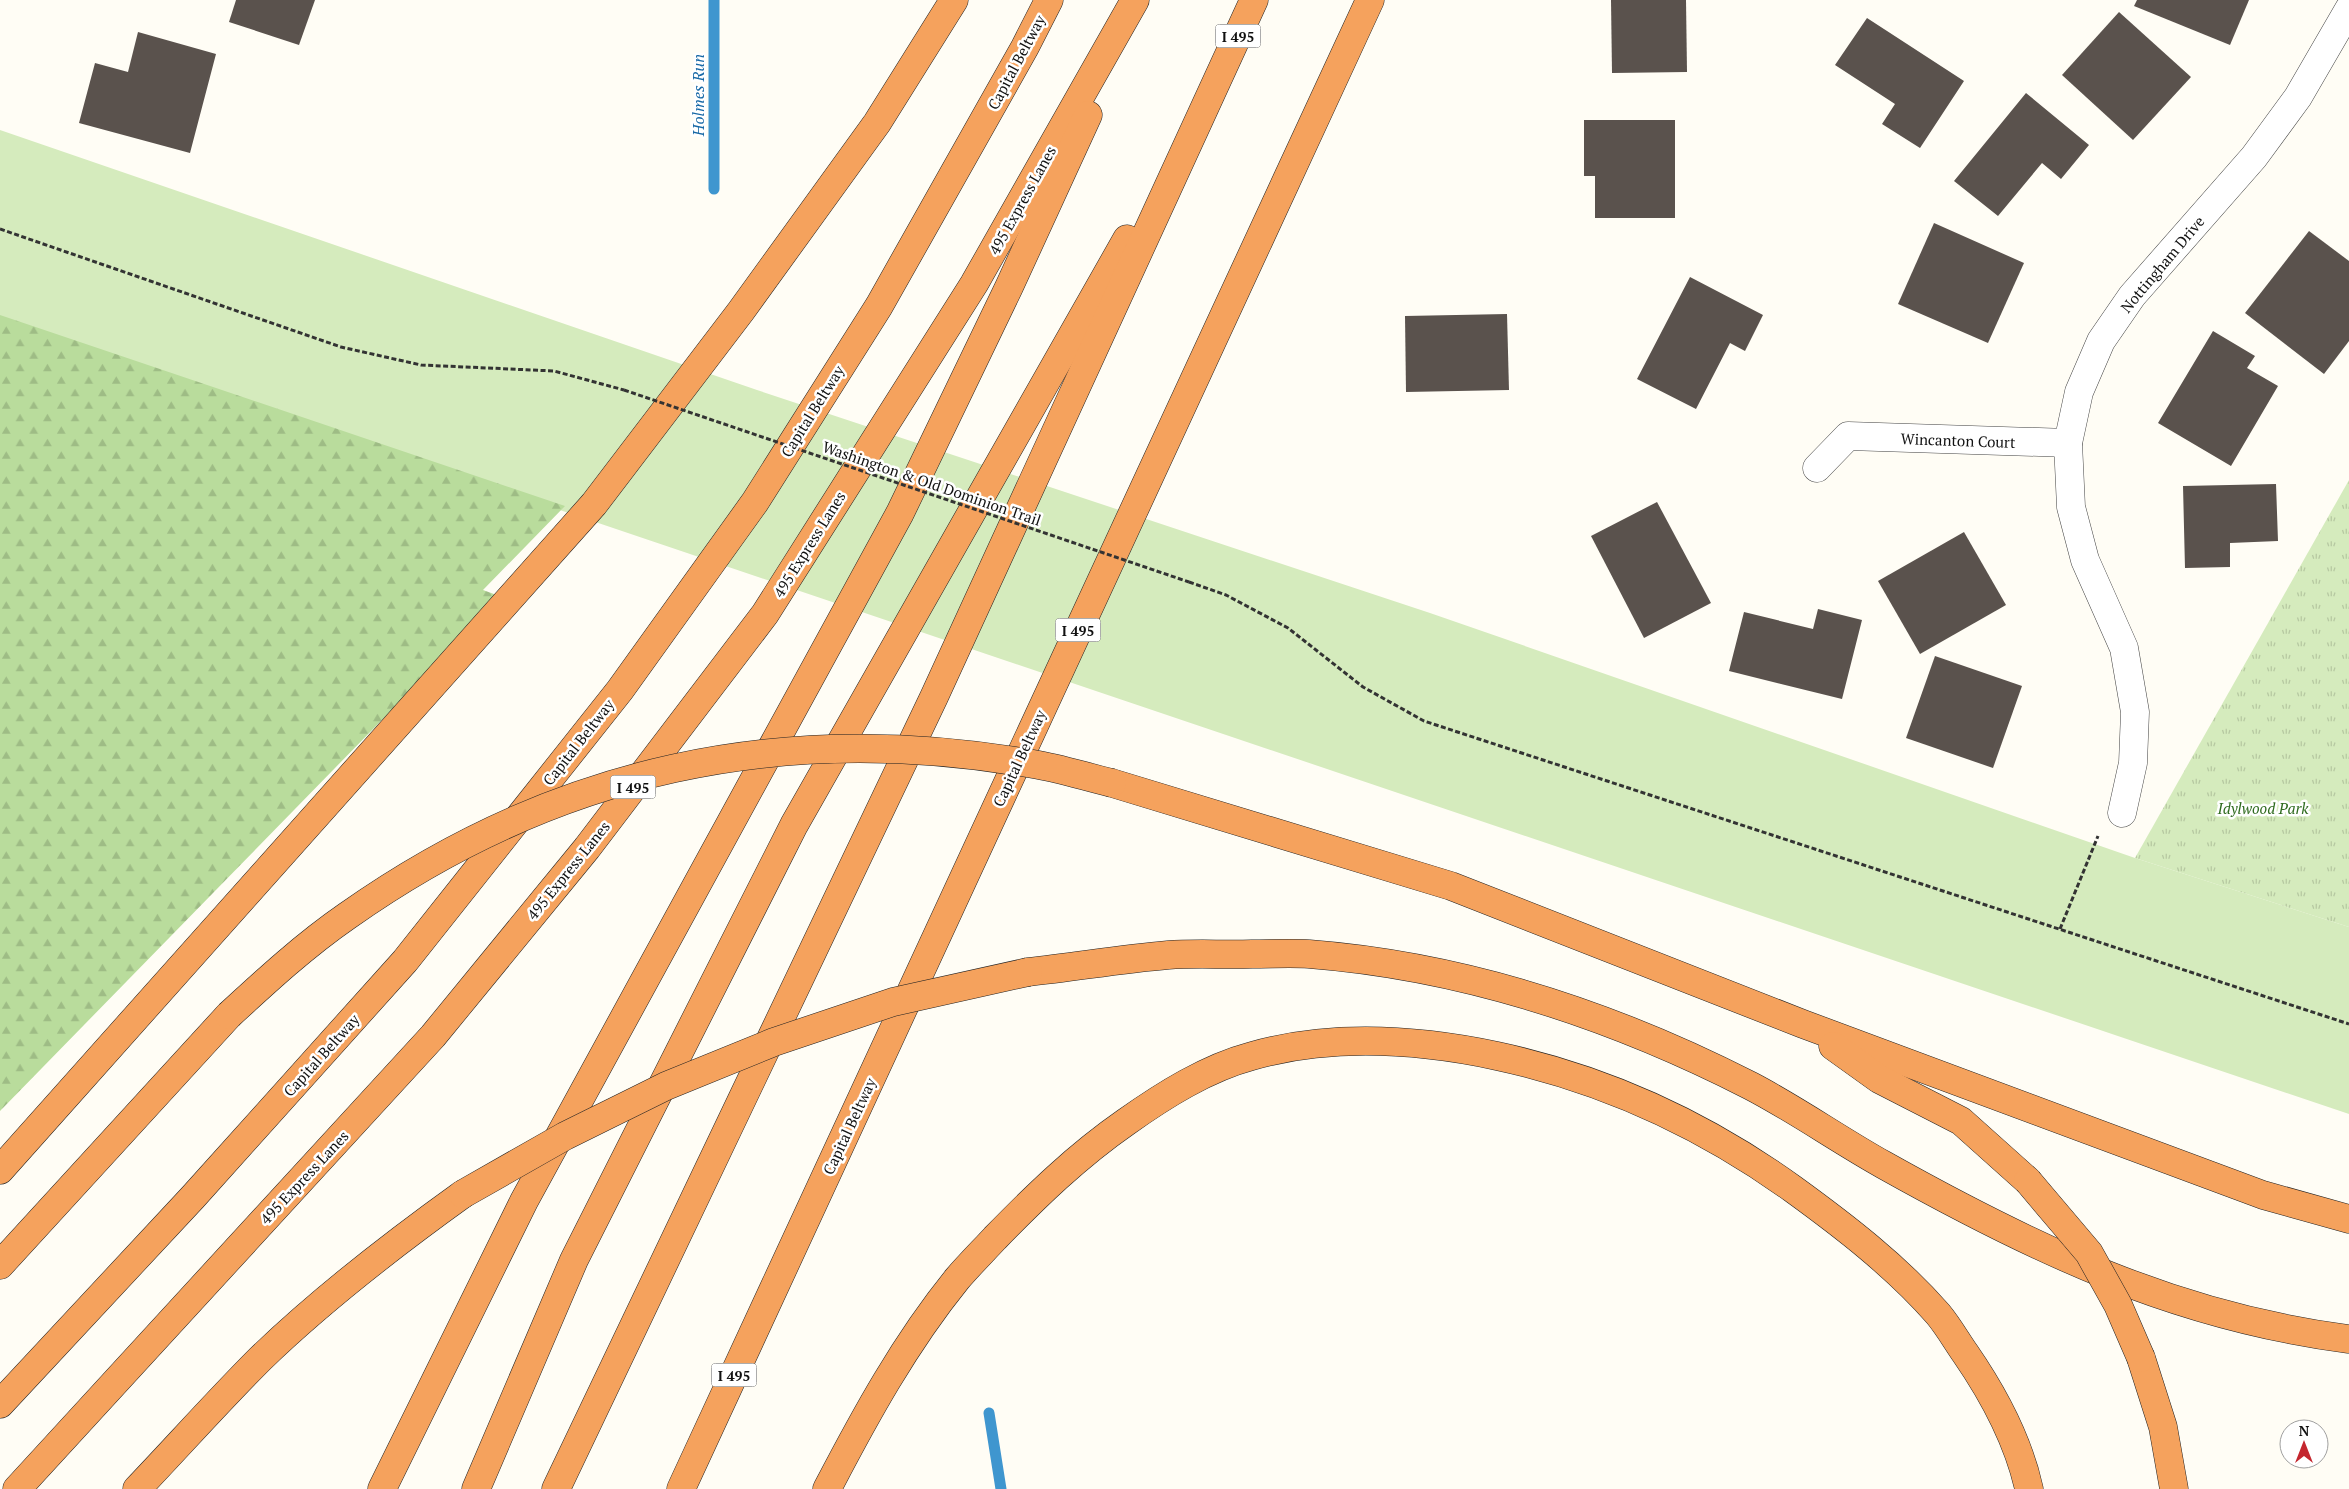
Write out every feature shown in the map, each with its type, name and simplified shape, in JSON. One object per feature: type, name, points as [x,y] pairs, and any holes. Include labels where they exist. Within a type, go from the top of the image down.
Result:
[{"type":"highway","points":[[0,1170],[594,504],[742,311],[877,123],[954,0]]},
{"type":"highway","name":"Capital Beltway","points":[[0,1404],[200,1190],[405,961],[620,690],[754,502],[874,314],[1025,47],[1049,0]]},
{"type":"highway","name":"495 Express Lanes","points":[[17,1489],[433,1036],[587,848],[759,622],[974,284],[1135,0]]},
{"type":"highway","points":[[382,1489],[524,1201],[900,513],[1013,278],[1141,0]]},
{"type":"highway","name":"I 495","points":[[556,1489],[930,706],[1254,0]]},
{"type":"highway","name":"Capital Beltway","points":[[681,1489],[1370,0]]},
{"type":"highway","points":[[476,1489],[574,1260],[794,825],[1221,72]]},
{"type":"highway","points":[[0,1265],[229,1015],[282,966],[347,916],[414,873],[483,834],[560,800],[641,776],[721,758],[801,749],[877,748],[950,752],[1034,764],[1112,783],[1450,886],[1803,1024],[2263,1196],[2349,1219]]},
{"type":"highway","points":[[137,1489],[260,1360],[333,1293],[398,1241],[463,1194],[565,1136],[649,1094],[774,1042],[893,1002],[1028,972],[1169,955],[1306,954],[1398,964],[1489,984],[1637,1033],[1744,1083],[1882,1164],[1975,1214],[2067,1259],[2140,1289],[2221,1315],[2302,1333],[2349,1340]]},
{"type":"highway","points":[[1803,1024],[1879,1079],[1961,1121],[2028,1181],[2089,1252],[2118,1305],[2142,1358],[2162,1427],[2174,1489]]},
{"type":"highway","points":[[827,1489],[885,1383],[921,1327],[958,1278],[1054,1178],[1106,1136],[1148,1106],[1204,1075],[1252,1056],[1333,1041],[1403,1041],[1466,1049],[1547,1067],[1621,1094],[1670,1115],[1725,1144],[1836,1220],[1892,1268],[1940,1315],[2005,1418],[2023,1462],[2029,1489]]},
{"type":"street","name":"Nottingham Drive","points":[[2122,813],[2133,763],[2136,712],[2124,648],[2085,560],[2071,507],[2068,443],[2079,392],[2101,342],[2132,296],[2254,157],[2298,96],[2349,9]]},
{"type":"street","name":"Wincanton Court","points":[[1817,468],[1848,436],[2068,443]]},
{"type":"path","name":"Washington & Old Dominion Trail","points":[[0,229],[341,347],[421,364],[554,371],[624,390],[1226,595],[1288,628],[1363,687],[1424,721],[2349,1024]]},
{"type":"path","points":[[2060,929],[2103,822],[2122,813]]},
{"type":"green space","points":[[0,130],[757,390],[1430,613],[2135,858],[2349,927],[2349,1114],[0,321]]},
{"type":"green space","points":[[0,315],[565,506],[483,590],[502,597],[0,1111]]},
{"type":"green space","name":"Idylwood Park","points":[[2349,480],[2349,927],[2135,858]]},
{"type":"building","points":[[236,0],[315,0],[299,45],[229,22]]},
{"type":"building","points":[[1611,0],[1686,0],[1687,72],[1612,73]]},
{"type":"building","points":[[2137,0],[2249,0],[2230,45],[2134,6]]},
{"type":"building","points":[[2119,12],[2191,77],[2133,140],[2062,75]]},
{"type":"building","points":[[1867,18],[1964,81],[1920,148],[1882,124],[1895,104],[1835,65]]},
{"type":"building","points":[[138,32],[216,54],[190,153],[79,123],[95,63],[128,72]]},
{"type":"building","points":[[2026,93],[2089,145],[2061,179],[2042,163],[1998,216],[1954,181]]},
{"type":"building","points":[[1584,120],[1675,120],[1675,218],[1595,218],[1595,176],[1584,176]]},
{"type":"building","points":[[1934,223],[2024,263],[1988,343],[1898,304]]},
{"type":"building","points":[[2309,231],[2349,261],[2349,341],[2324,374],[2245,313]]},
{"type":"building","points":[[1690,277],[1763,315],[1745,351],[1730,343],[1696,409],[1637,379]]},
{"type":"building","points":[[1507,314],[1509,390],[1406,392],[1405,316]]},
{"type":"building","points":[[2213,331],[2255,356],[2247,368],[2278,386],[2231,466],[2158,423]]},
{"type":"building","points":[[2276,484],[2278,541],[2230,543],[2230,567],[2185,568],[2183,486]]},
{"type":"building","points":[[1657,502],[1711,603],[1644,638],[1591,536]]},
{"type":"building","points":[[1964,532],[2006,605],[1920,654],[1878,581]]},
{"type":"building","points":[[1818,609],[1862,620],[1842,699],[1729,671],[1744,612],[1813,629]]},
{"type":"building","points":[[1935,656],[2022,686],[1993,768],[1906,738]]},
{"type":"waterway","name":"Holmes Run","points":[[714,0],[714,189]]},
{"type":"waterway","name":"Holmes Run","points":[[989,1413],[1001,1489]]}]
